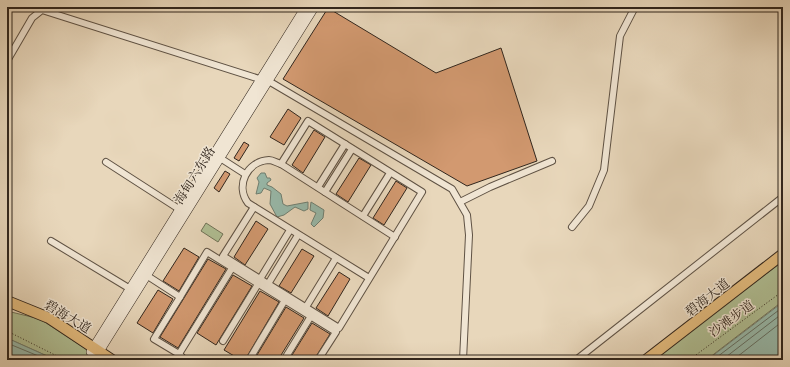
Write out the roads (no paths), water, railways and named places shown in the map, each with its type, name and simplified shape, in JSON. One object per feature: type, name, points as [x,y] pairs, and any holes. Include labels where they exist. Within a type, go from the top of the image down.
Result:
[{"type":"main road","name":"海甸六东路","points":[[96,354],[132,290],[264,80],[306,7]]},
{"type":"main road","name":"海甸六东路","points":[[264,80],[314,7]]},
{"type":"main road","name":"碧海大道","points":[[646,360],[783,254]]},
{"type":"main road","name":"碧海大道","points":[[652,360],[783,258]]},
{"type":"main road","name":"碧海大道","points":[[7,300],[49,318],[96,354]]},
{"type":"main road","name":"碧海大道","points":[[7,305],[47,322],[96,354],[112,360]]},
{"type":"street","points":[[35,7],[264,80],[452,189],[467,215],[470,235],[463,360]]},
{"type":"street","points":[[572,227],[589,206],[604,170],[620,36],[635,7]]},
{"type":"street","points":[[7,61],[32,18],[42,10]]},
{"type":"street","points":[[281,164],[308,121],[422,192],[338,330],[318,360]]},
{"type":"street","points":[[318,187],[345,144]]},
{"type":"street","points":[[325,192],[352,148]]},
{"type":"street","points":[[217,156],[245,174]]},
{"type":"street","points":[[369,278],[254,207],[245,199],[242,190],[245,174],[249,168],[260,162],[270,160],[281,164],[395,237]]},
{"type":"street","points":[[460,202],[490,187],[552,161]]},
{"type":"street","points":[[106,162],[182,211]]},
{"type":"street","points":[[363,216],[390,172]]},
{"type":"street","points":[[576,360],[783,197]]},
{"type":"street","points":[[254,207],[223,256],[285,300],[338,330]]},
{"type":"street","points":[[223,340],[290,230]]},
{"type":"street","points":[[268,284],[298,235]]},
{"type":"street","points":[[51,240],[132,290]]},
{"type":"street","points":[[184,360],[179,354],[154,339],[207,252],[232,268],[259,282],[268,284],[338,330]]},
{"type":"street","points":[[306,308],[336,258]]},
{"type":"street","points":[[179,354],[232,268]]},
{"type":"street","points":[[143,273],[180,296]]},
{"type":"street","points":[[249,360],[285,300]]},
{"type":"street","points":[[284,360],[311,316]]},
{"type":"water","points":[[261,173],[265,173],[267,178],[270,178],[271,180],[267,183],[267,185],[281,194],[283,204],[287,206],[308,202],[308,209],[304,211],[295,207],[284,215],[277,217],[270,204],[271,191],[264,188],[261,193],[256,194],[259,182],[257,178]]},
{"type":"water","points":[[311,202],[324,210],[323,218],[314,227],[311,224],[316,213],[310,210]]},
{"type":"water","points":[[783,302],[783,360],[707,360]]},
{"type":"water","points":[[7,338],[56,360],[7,360]]}]
